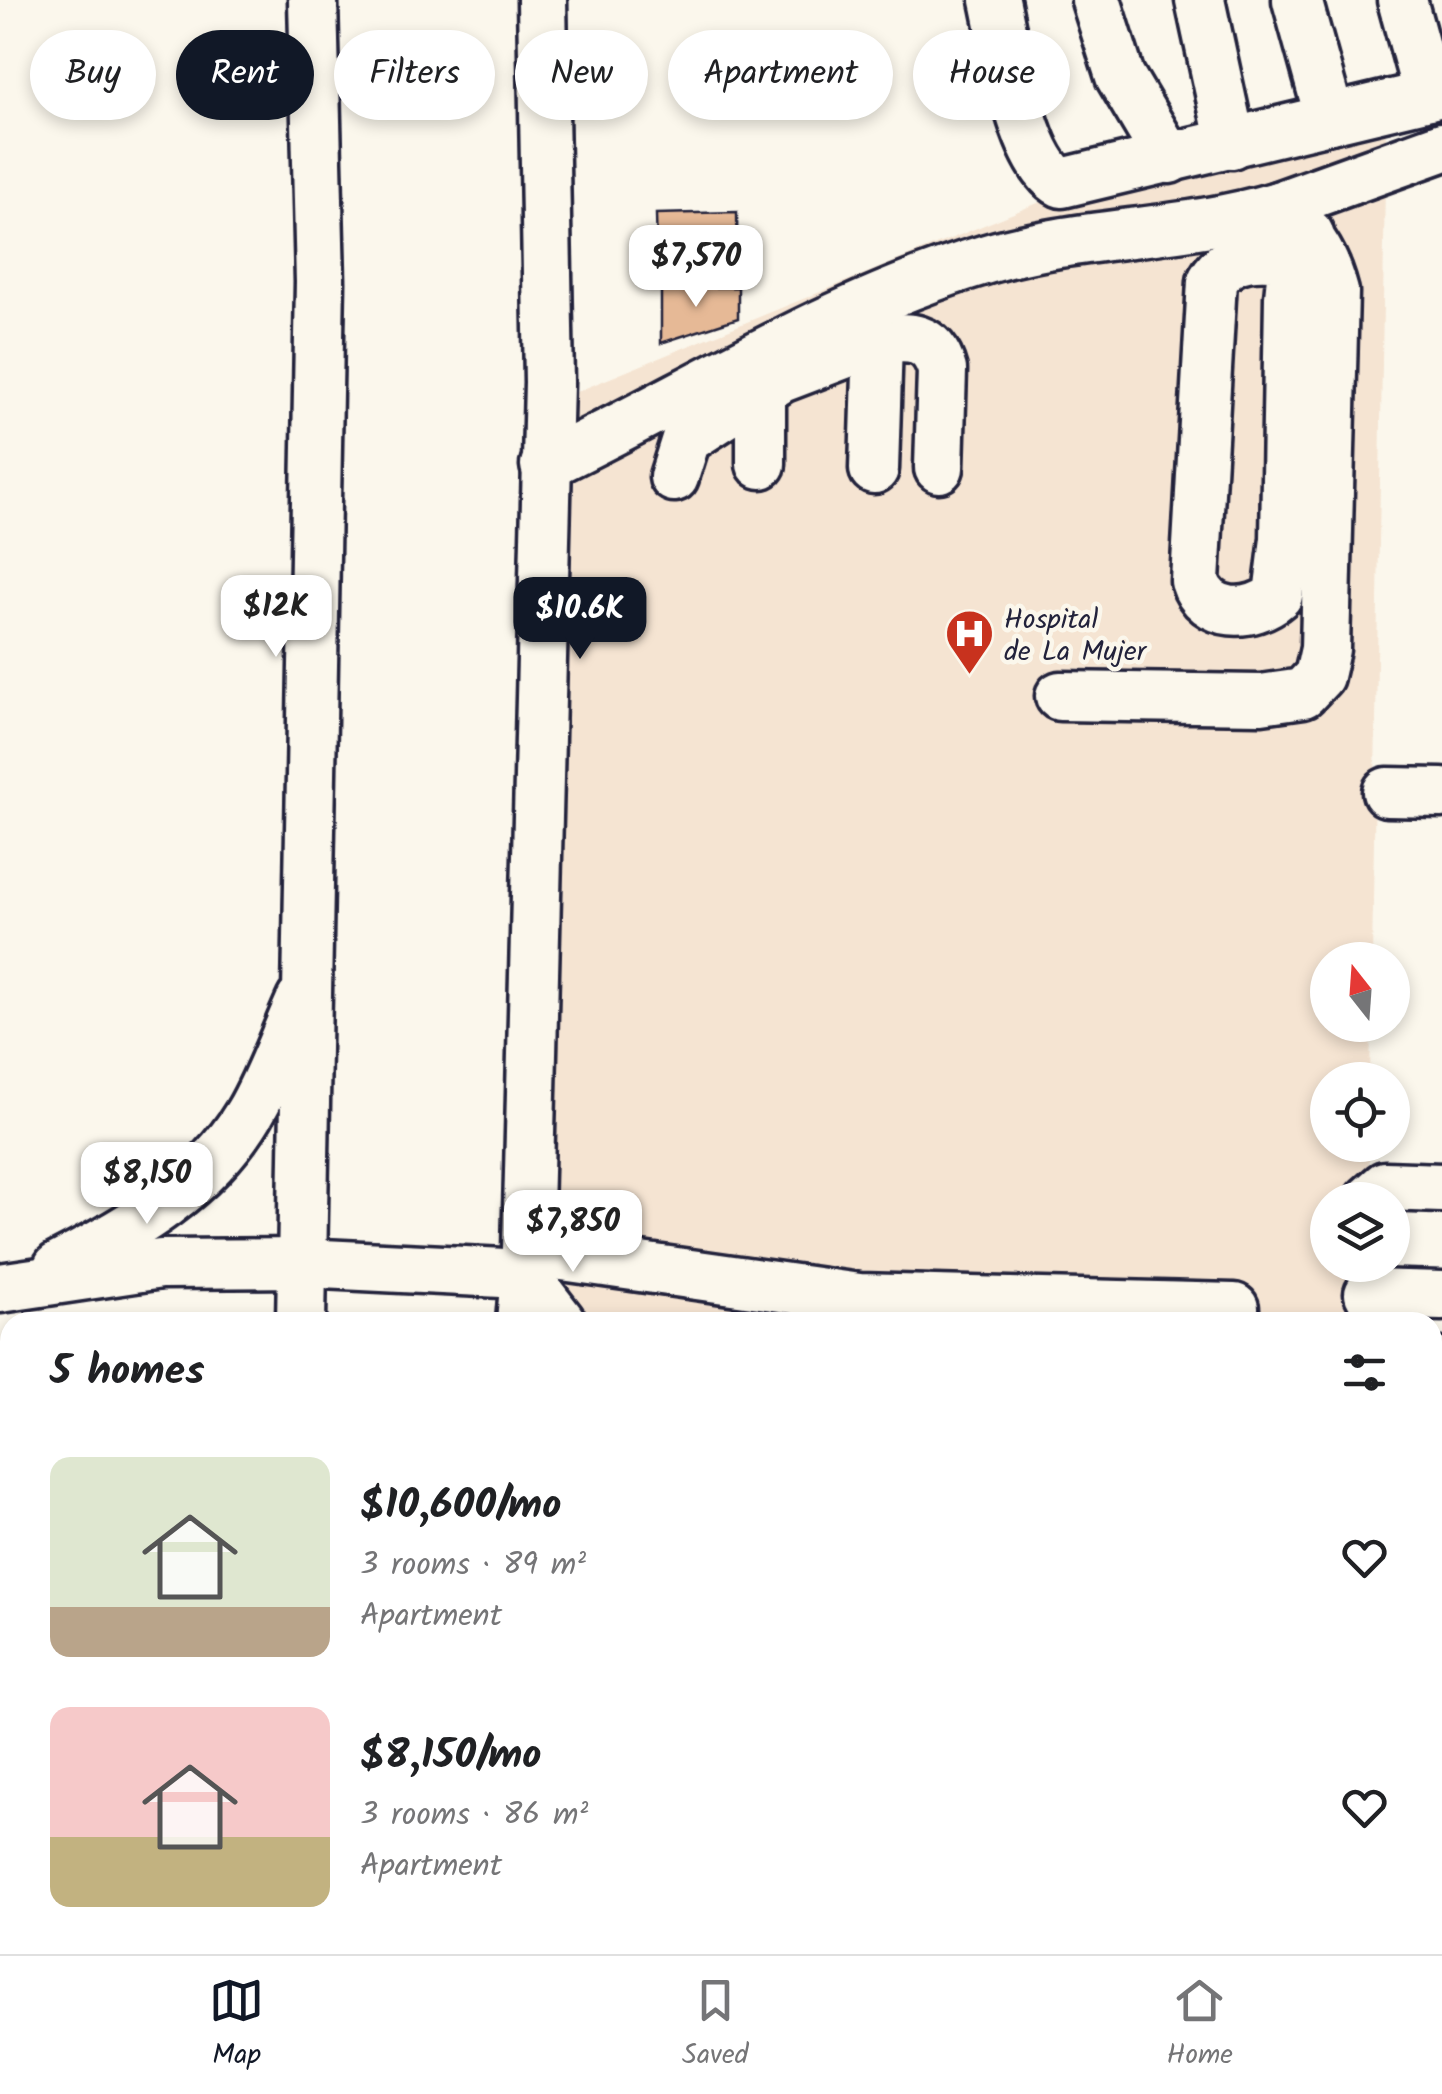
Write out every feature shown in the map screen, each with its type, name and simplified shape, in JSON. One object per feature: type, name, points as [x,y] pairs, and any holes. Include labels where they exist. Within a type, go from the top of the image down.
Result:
[{"type":"street","points":[[301,1312],[320,282],[313,0]]},
{"type":"street","points":[[522,1312],[549,382],[542,0]]},
{"type":"street","points":[[995,0],[1018,100],[1048,176],[1062,183],[1435,94],[1402,0]]},
{"type":"street","points":[[1096,0],[1120,76],[1170,159]]},
{"type":"street","points":[[1200,0],[1231,144]]},
{"type":"street","points":[[1298,0],[1330,120]]},
{"type":"street","points":[[1293,233],[1282,574],[1278,595],[1269,603],[1244,610],[1220,609],[1204,600],[1195,581],[1212,281],[1229,261],[1266,255],[1293,233],[1412,154],[1442,147]]},
{"type":"street","points":[[674,477],[686,439],[760,390],[984,260],[1034,246],[1201,226],[1293,233],[1326,258],[1334,292],[1325,648],[1319,676],[1304,693],[1261,699],[1060,696]]},
{"type":"street","points":[[545,464],[664,408],[768,347],[873,323],[919,339],[932,346],[938,356],[939,468]]},
{"type":"street","points":[[873,323],[874,469]]},
{"type":"street","points":[[760,390],[761,464]]},
{"type":"street","points":[[1387,792],[1442,793]]},
{"type":"street","points":[[12,1286],[143,1222],[208,1168],[250,1114],[310,979]]},
{"type":"street","points":[[1410,1187],[1442,1188]]},
{"type":"street","points":[[12,1286],[160,1264],[525,1262],[859,1298],[1234,1308]]},
{"type":"street","points":[[525,1262],[554,1312]]},
{"type":"street","points":[[1371,1294],[1442,1296]]},
{"type":"shaded area","name":"Hospital de La Mujer","points":[[1386,124],[1372,942],[1310,942],[1310,1042],[1371,1042],[1370,1062],[1310,1062],[1310,1162],[1369,1162],[1368,1182],[1310,1182],[1310,1282],[1367,1282],[1366,1311],[542,1312],[571,394],[1055,196]]},
{"type":"building","points":[[737,212],[738,287],[658,289],[656,214]]},
{"type":"building","points":[[738,287],[738,318],[661,343],[661,288]]},
{"type":"place","name":"Hospital de La Mujer","points":[[969,676]]}]
